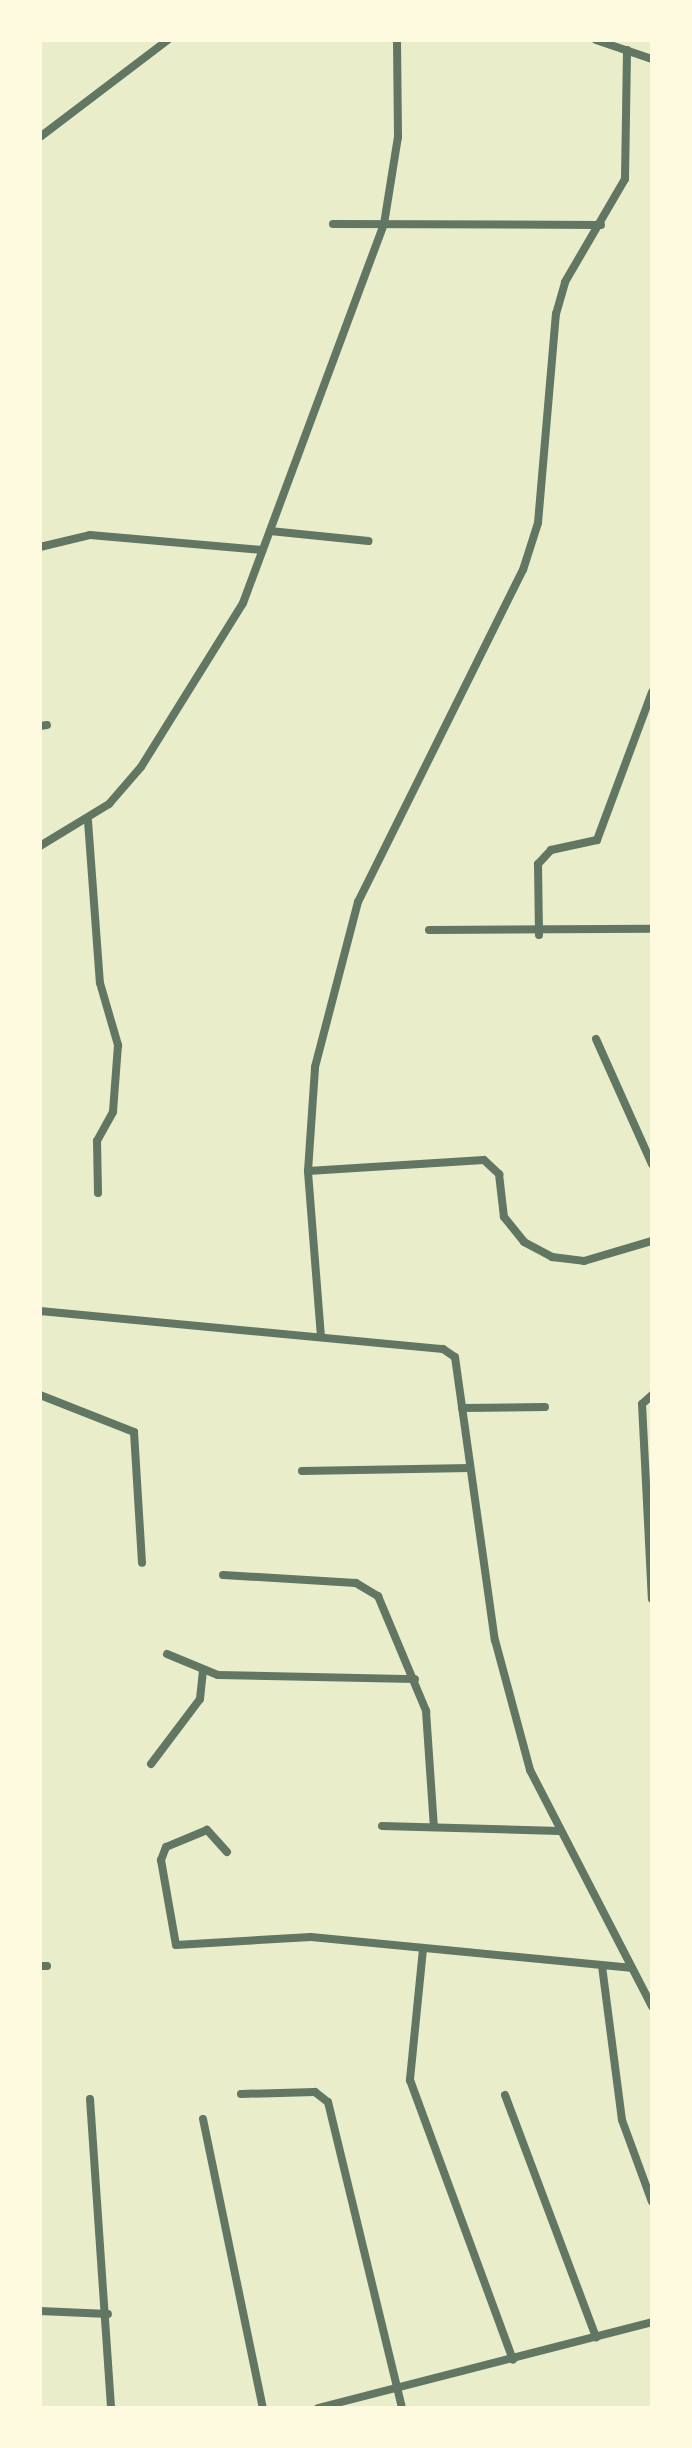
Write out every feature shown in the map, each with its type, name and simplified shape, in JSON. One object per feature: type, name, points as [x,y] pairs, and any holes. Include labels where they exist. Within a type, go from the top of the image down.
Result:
[{"type":"street","points":[[40,137],[168,40]]},
{"type":"street","points":[[40,846],[88,821],[141,767],[224,641],[270,531],[384,224],[398,137],[397,40]]},
{"type":"street","points":[[596,40],[652,59]]},
{"type":"street","points":[[321,1337],[308,1171],[315,1067],[358,902],[523,570],[538,523],[556,314],[565,282],[601,225],[625,179],[627,50]]},
{"type":"street","points":[[333,224],[601,225]]},
{"type":"street","points":[[270,531],[368,541]]},
{"type":"street","points":[[40,547],[90,535],[262,550]]},
{"type":"street","points":[[539,935],[538,864],[551,850],[597,840],[652,692]]},
{"type":"street","points":[[88,821],[100,983],[119,1056],[113,1112],[97,1141],[98,1193]]},
{"type":"street","points":[[429,930],[539,935],[652,929]]},
{"type":"street","points":[[596,1039],[652,1164]]},
{"type":"street","points":[[308,1171],[484,1160],[499,1174],[504,1217],[524,1242],[552,1257],[584,1261],[652,1241]]},
{"type":"street","points":[[40,1311],[443,1349],[455,1357],[495,1640],[530,1770],[652,2006]]},
{"type":"street","points":[[40,1395],[134,1432],[142,1563]]},
{"type":"street","points":[[652,1395],[642,1404],[652,1599]]},
{"type":"street","points":[[462,1408],[545,1407]]},
{"type":"street","points":[[302,1471],[470,1468]]},
{"type":"street","points":[[223,1575],[367,1587],[415,1679],[426,1711],[434,1827]]},
{"type":"street","points":[[167,1654],[203,1672],[415,1679]]},
{"type":"street","points":[[151,1764],[200,1699],[203,1672]]},
{"type":"street","points":[[382,1826],[559,1831]]},
{"type":"street","points":[[227,1852],[207,1830],[166,1847],[161,1860],[176,1945],[271,1935],[631,1968]]},
{"type":"street","points":[[423,1949],[410,2080],[513,2360]]},
{"type":"street","points":[[602,1966],[622,2120],[652,2202]]},
{"type":"street","points":[[241,2094],[315,2092],[328,2102],[402,2408]]},
{"type":"street","points":[[505,2095],[596,2337]]},
{"type":"street","points":[[90,2099],[108,2314],[111,2408]]},
{"type":"street","points":[[203,2119],[263,2408]]},
{"type":"street","points":[[40,2311],[108,2314]]},
{"type":"street","points":[[318,2408],[400,2391],[652,2322]]}]
